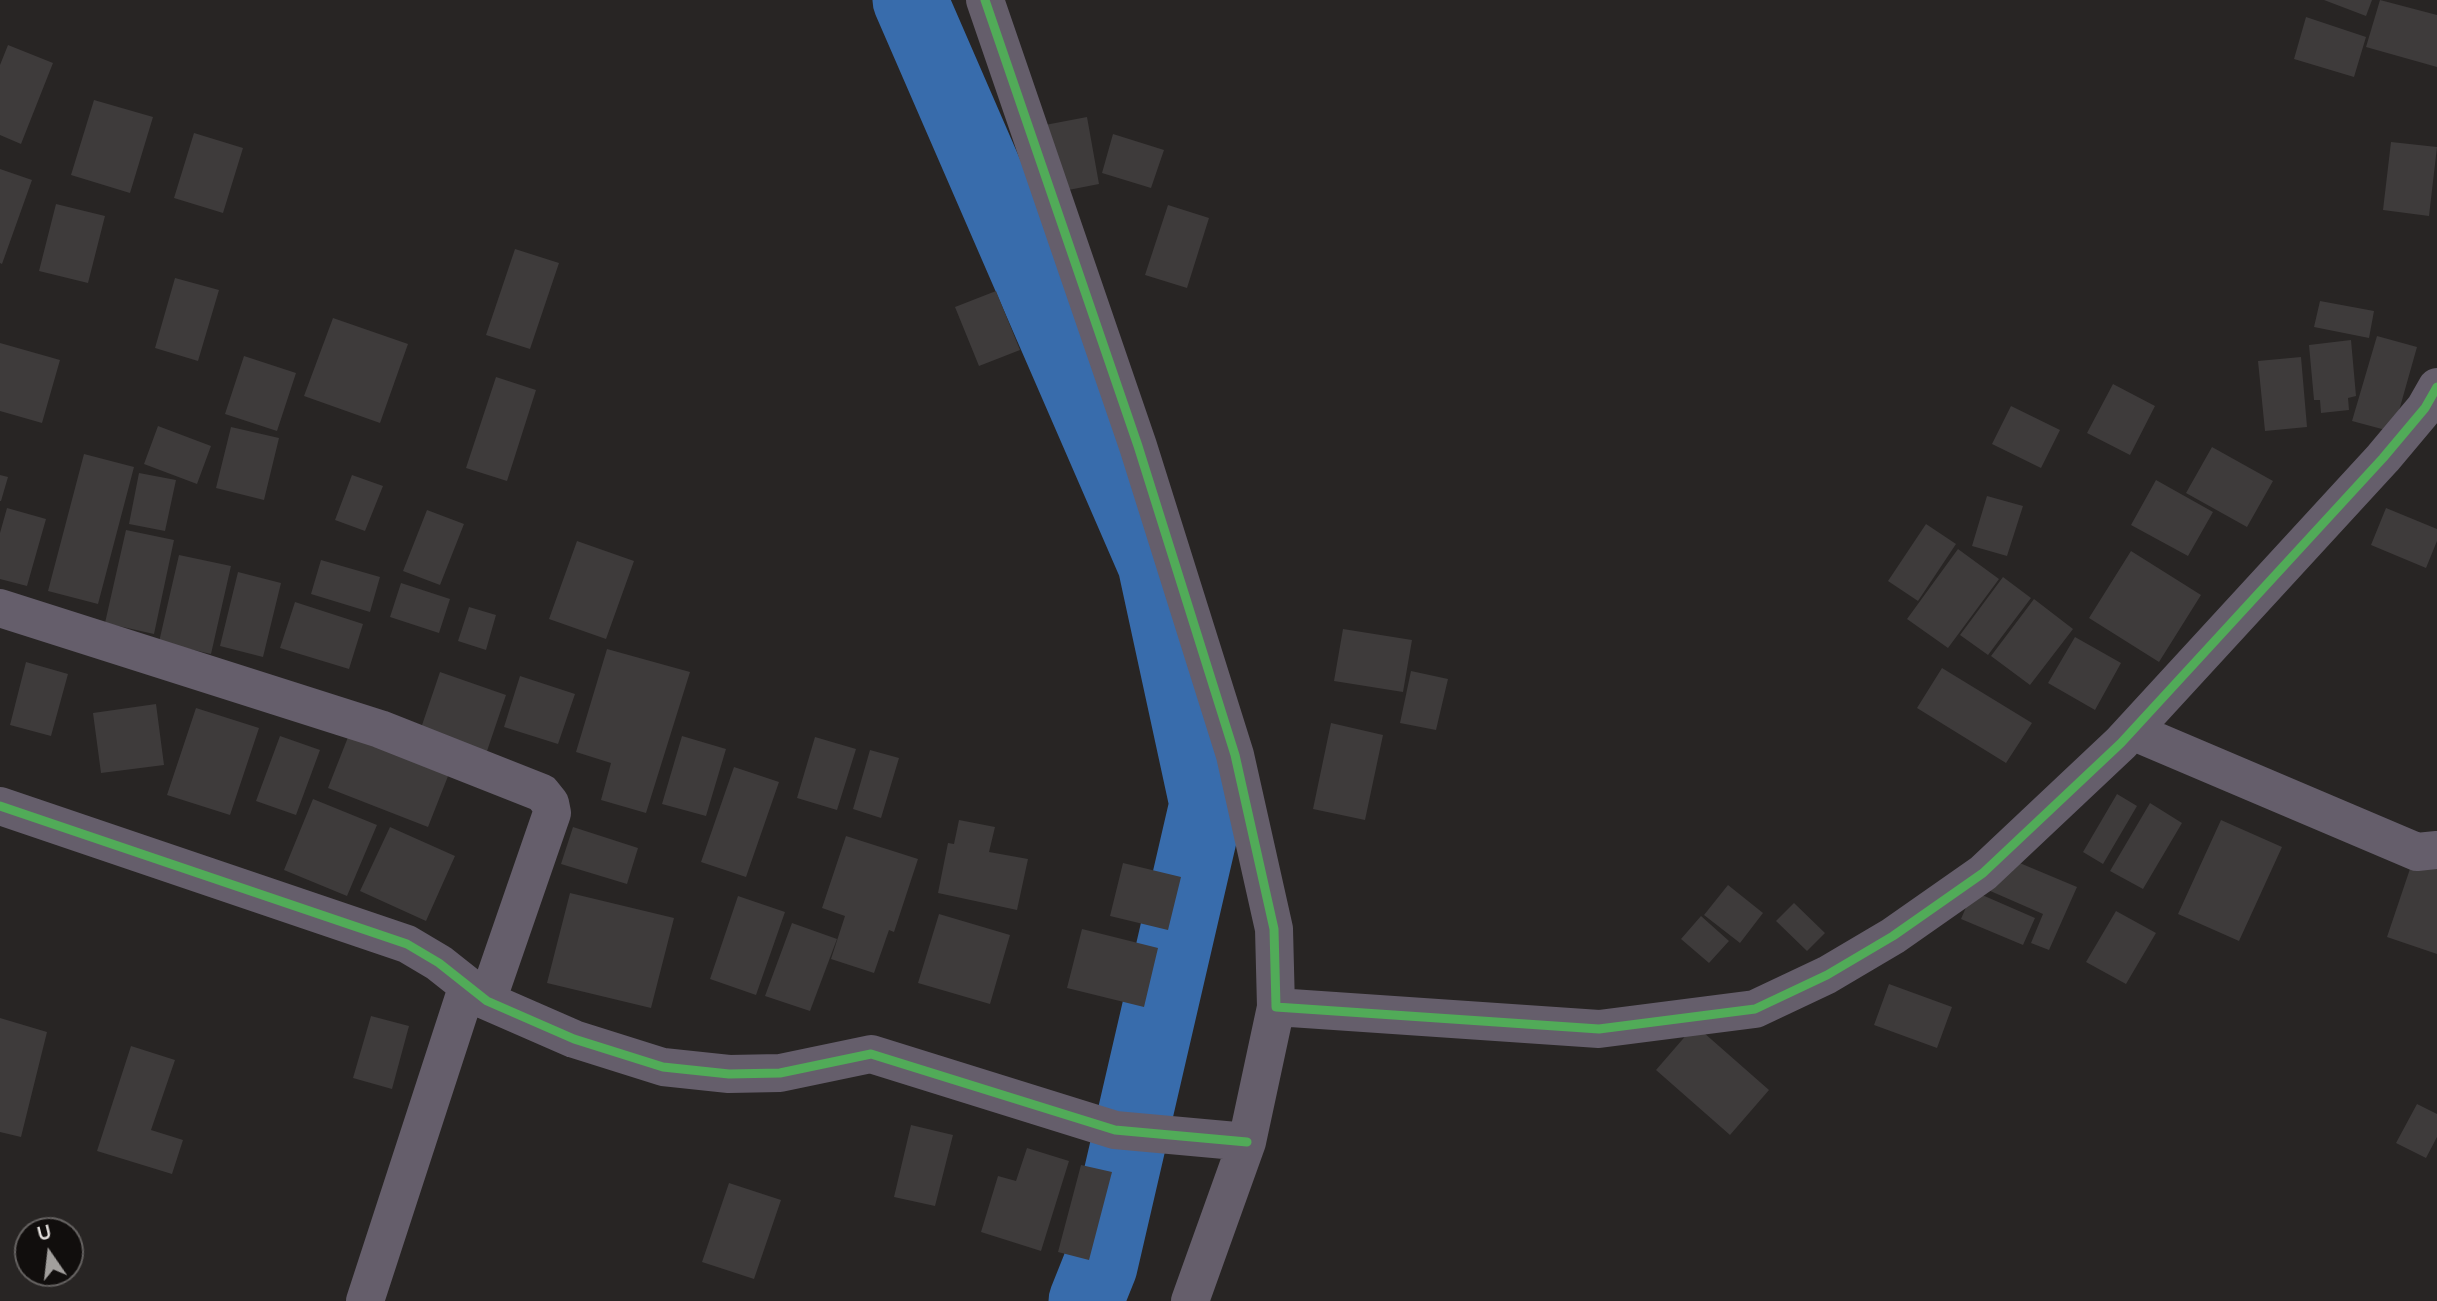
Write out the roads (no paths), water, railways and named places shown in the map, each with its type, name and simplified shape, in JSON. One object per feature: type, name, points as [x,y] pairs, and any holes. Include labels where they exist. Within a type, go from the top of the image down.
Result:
[{"type":"street","points":[[985,0],[1138,446],[1235,755],[1274,929],[1276,1007],[1247,1142],[1189,1301]]},
{"type":"street","points":[[1276,1007],[1599,1030],[1755,1009],[1827,975],[1893,936],[1983,873],[2132,731],[2383,458],[2437,387]]},
{"type":"street","points":[[0,608],[380,729],[542,793],[550,803],[552,813],[477,994],[365,1301]]},
{"type":"street","points":[[2132,731],[2417,852],[2437,850]]},
{"type":"street","points":[[0,806],[407,944],[439,963],[477,994],[574,1039],[663,1067],[729,1074],[780,1073],[871,1054],[1115,1130],[1247,1142]]},
{"type":"waterway","points":[[910,0],[1155,564],[1207,804],[1100,1266],[1086,1301]]}]
